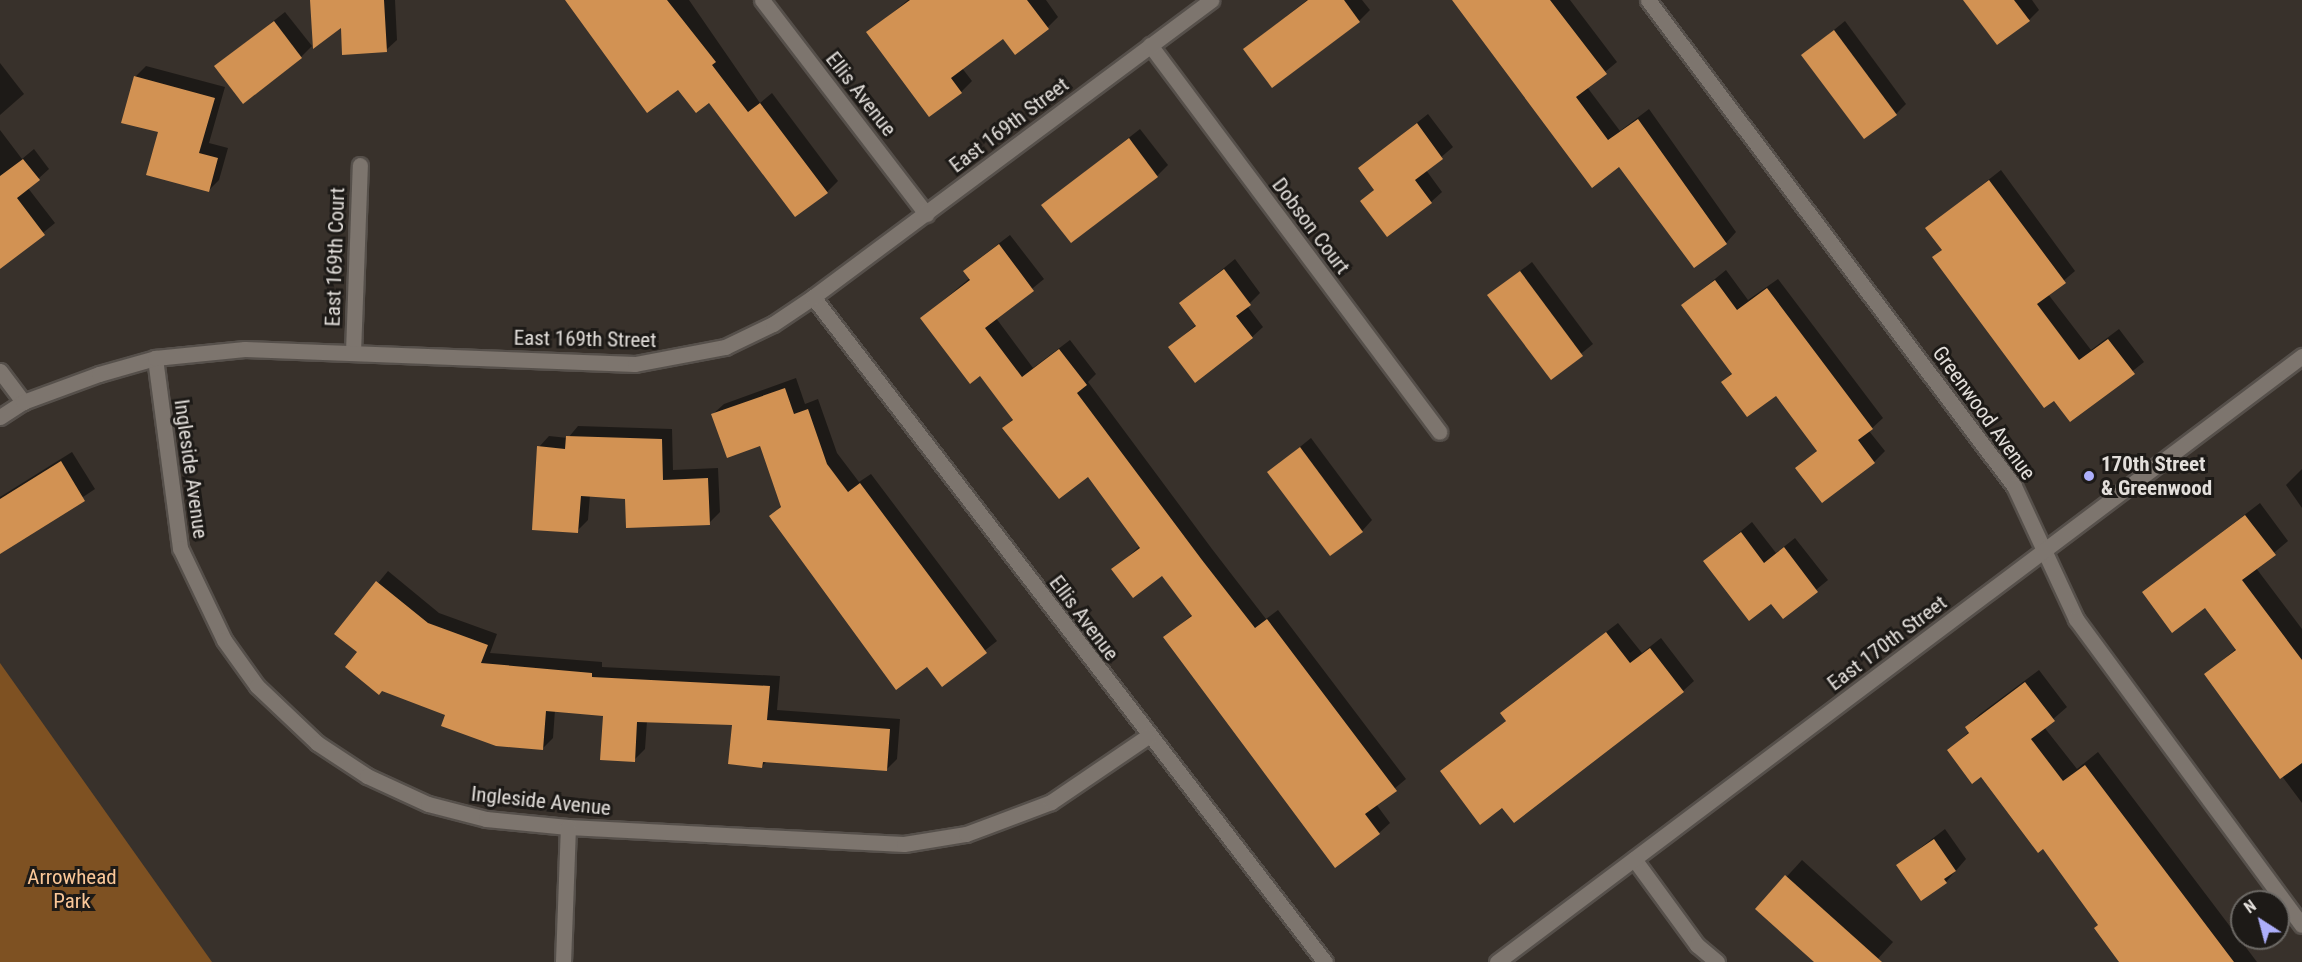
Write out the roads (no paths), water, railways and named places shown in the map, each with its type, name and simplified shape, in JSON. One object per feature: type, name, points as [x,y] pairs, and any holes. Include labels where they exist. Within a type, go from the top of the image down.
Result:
[{"type":"street","name":"Ellis Avenue","points":[[762,0],[927,214]]},
{"type":"street","name":"East 169th Street","points":[[0,417],[23,402],[99,374],[155,358],[245,349],[600,364],[668,361],[725,347],[773,324],[813,297],[1211,0]]},
{"type":"street","name":"Greenwood Avenue","points":[[1648,0],[2014,486],[2076,619],[2302,926]]},
{"type":"street","name":"Dobson Court","points":[[1150,45],[1438,432]]},
{"type":"street","name":"East 169th Court","points":[[353,352],[360,165]]},
{"type":"street","name":"Ellis Avenue","points":[[813,297],[1148,736],[1325,962]]},
{"type":"street","name":"East 170th Street","points":[[1497,962],[2302,356]]},
{"type":"street","name":"Ingleside Avenue","points":[[155,358],[180,548],[224,640],[257,686],[317,743],[367,777],[398,792],[462,814],[568,827],[861,844],[904,844],[966,834],[1050,802],[1148,736]]},
{"type":"street","points":[[0,371],[23,402]]},
{"type":"street","points":[[563,962],[568,827]]},
{"type":"street","points":[[1634,859],[1697,945],[1717,962]]},
{"type":"place","name":"170th Street & Greenwood","points":[[2089,476]]},
{"type":"park label","name":"Arrowhead Park","points":[[72,889]]}]
